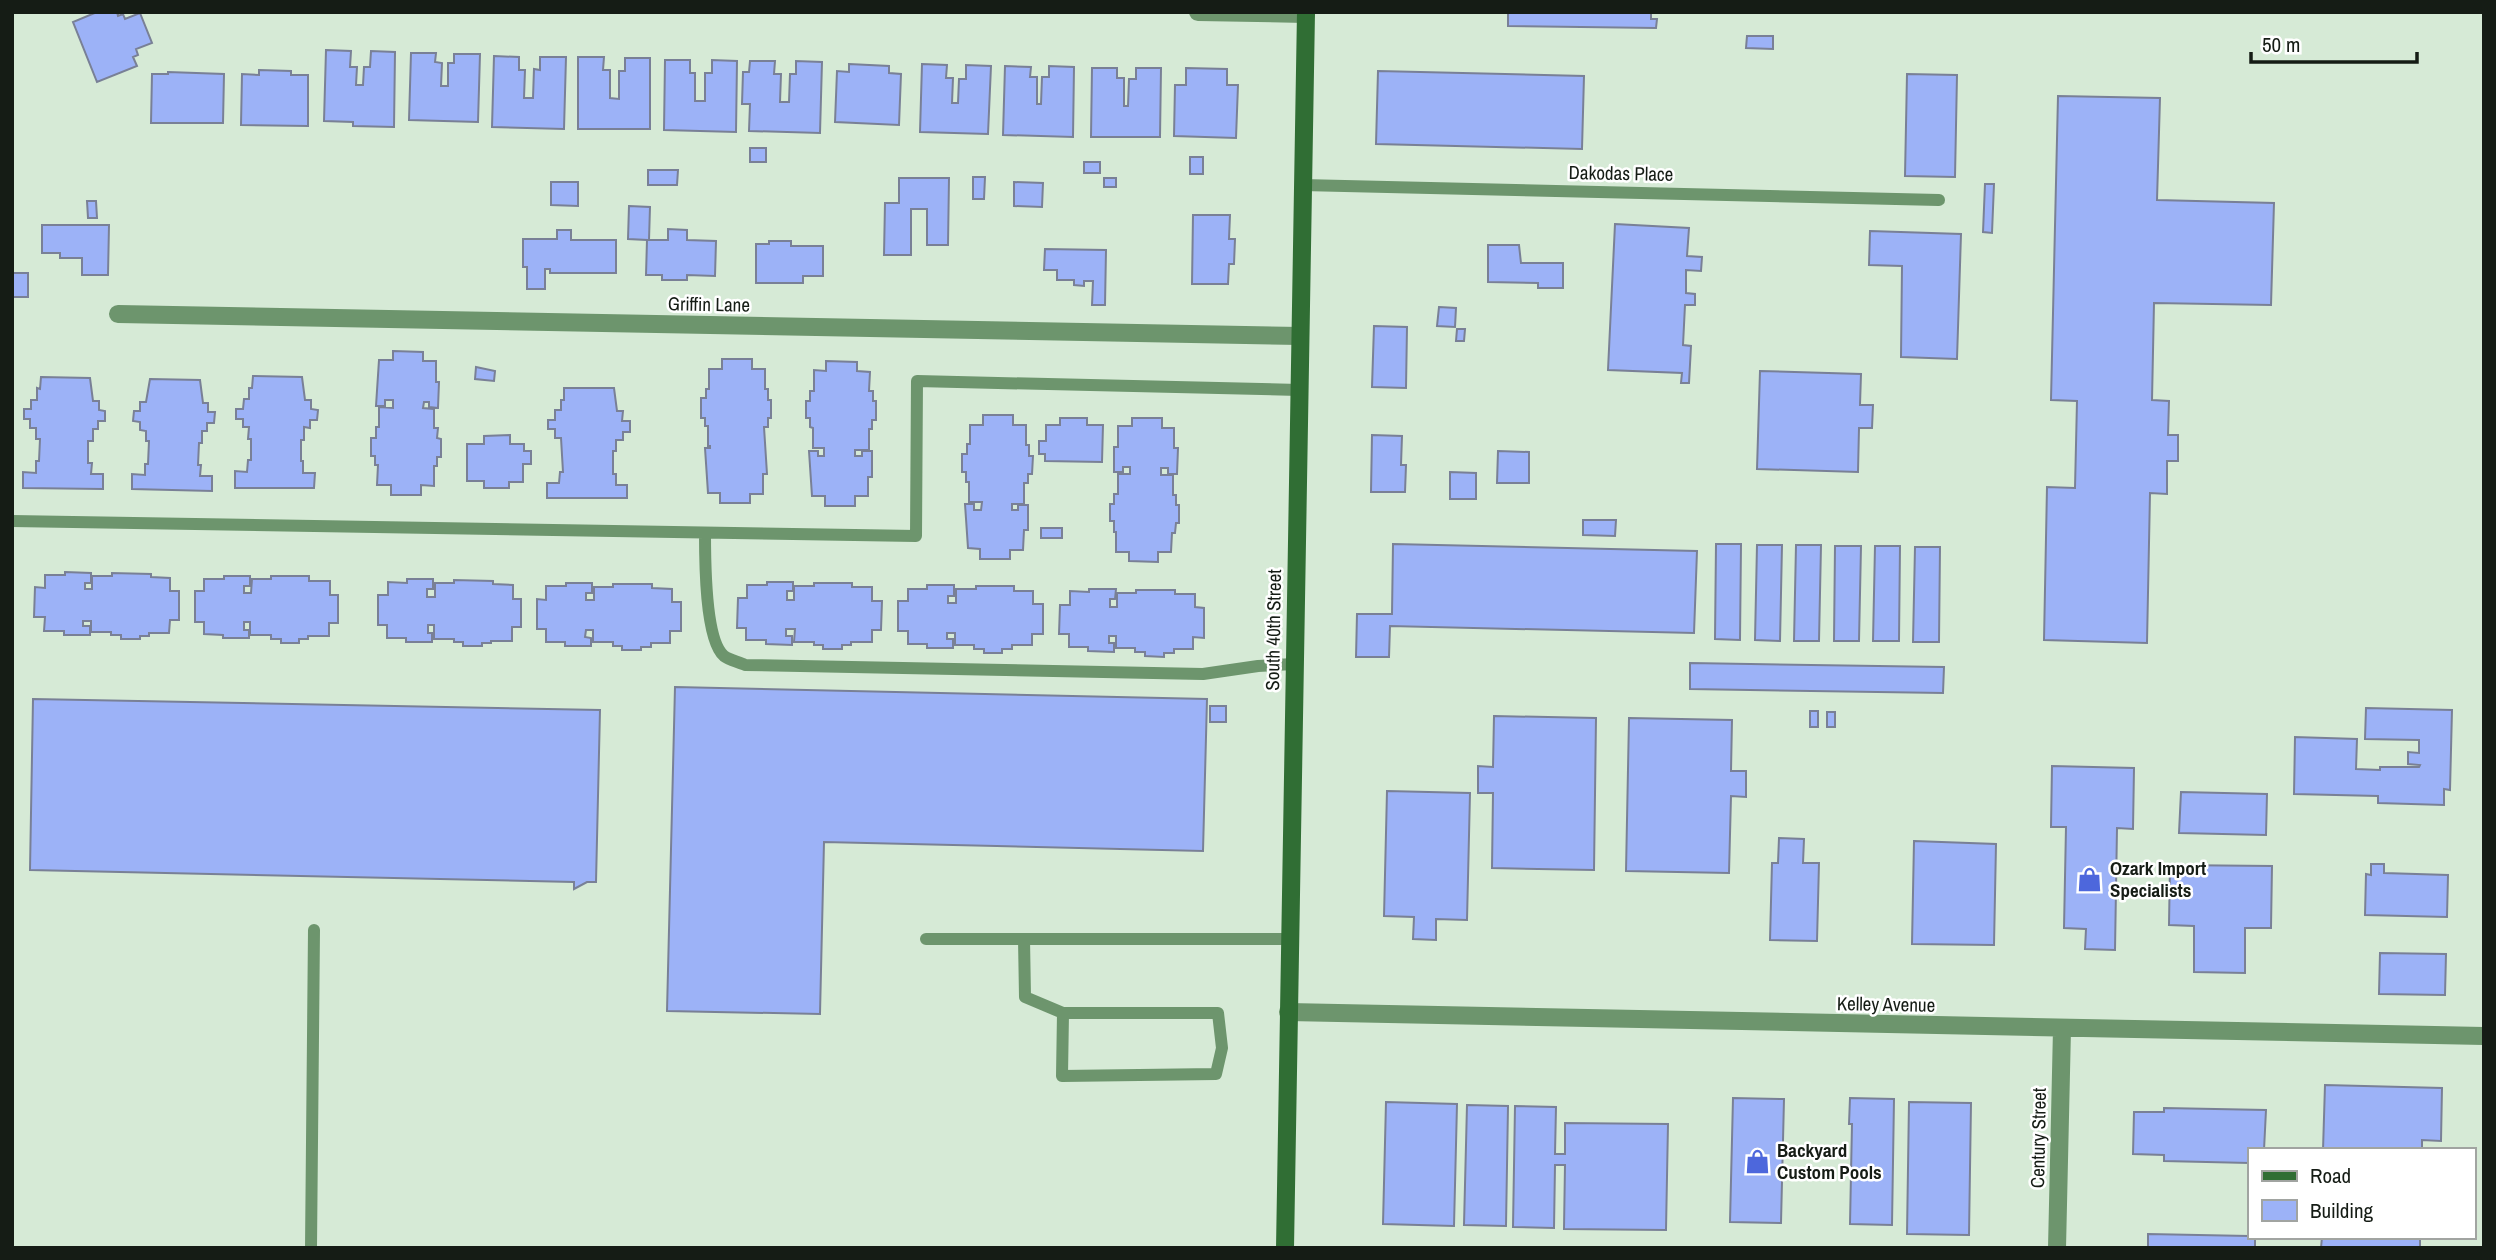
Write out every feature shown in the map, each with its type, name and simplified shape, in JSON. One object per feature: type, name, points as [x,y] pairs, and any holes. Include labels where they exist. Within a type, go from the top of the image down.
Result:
[{"type":"street","points":[[1198,12],[1306,13]]},
{"type":"street","name":"South 40th Street","points":[[1285,1248],[1306,13]]},
{"type":"street","name":"Griffin Lane","points":[[118,314],[1300,336]]},
{"type":"street","name":"Kelley Avenue","points":[[1288,1012],[2484,1036]]},
{"type":"street","name":"Century Street","points":[[2057,1248],[2062,1029]]},
{"type":"lane","name":"Dakodas Place","points":[[1303,185],[1939,200]]},
{"type":"lane","points":[[12,521],[916,536],[917,381],[1298,390]]},
{"type":"lane","points":[[705,533],[705,568],[713,641],[724,656],[745,665],[1203,674],[1294,664]]},
{"type":"lane","points":[[311,1248],[314,930]]},
{"type":"lane","points":[[926,939],[1289,939]]},
{"type":"lane","points":[[1024,939],[1026,997],[1063,1013],[1218,1013],[1222,1048],[1216,1074],[1062,1076],[1063,1013]]},
{"type":"building","points":[[97,12],[117,12],[118,16],[123,14],[125,19],[140,13],[152,43],[136,49],[138,55],[133,57],[137,66],[97,82],[73,22]]},
{"type":"building","points":[[1508,12],[1651,12],[1651,19],[1657,19],[1656,28],[1508,26]]},
{"type":"building","points":[[1747,36],[1773,36],[1773,49],[1746,48]]},
{"type":"building","points":[[326,50],[351,51],[350,67],[357,67],[356,85],[363,85],[364,67],[370,67],[371,51],[395,52],[394,127],[353,126],[353,122],[324,121]]},
{"type":"building","points":[[411,53],[436,53],[435,62],[442,63],[441,86],[448,86],[448,63],[454,63],[454,54],[480,54],[478,122],[409,120]]},
{"type":"building","points":[[494,56],[519,57],[519,70],[525,70],[524,98],[533,98],[534,69],[540,70],[540,57],[566,57],[564,129],[492,127]]},
{"type":"building","points":[[578,57],[604,57],[603,70],[610,70],[610,98],[619,99],[619,71],[625,71],[625,58],[650,58],[650,129],[578,129]]},
{"type":"building","points":[[665,60],[690,60],[690,73],[695,73],[695,101],[705,101],[705,73],[712,73],[712,60],[737,61],[736,132],[664,130]]},
{"type":"building","points":[[750,61],[775,61],[774,74],[781,74],[780,102],[789,102],[790,74],[796,74],[796,61],[822,62],[820,133],[749,131],[750,104],[742,104],[743,72],[749,72]]},
{"type":"building","points":[[849,64],[889,66],[889,73],[901,74],[899,125],[835,122],[837,71],[849,72]]},
{"type":"building","points":[[922,64],[947,65],[946,78],[953,78],[952,103],[958,103],[959,79],[966,79],[966,65],[991,66],[988,134],[920,132]]},
{"type":"building","points":[[1005,66],[1031,67],[1030,77],[1037,77],[1037,104],[1041,104],[1042,77],[1049,77],[1049,66],[1074,67],[1073,137],[1003,135]]},
{"type":"building","points":[[1092,68],[1117,68],[1117,78],[1124,78],[1124,106],[1128,106],[1129,79],[1136,79],[1136,68],[1161,68],[1160,137],[1091,137]]},
{"type":"building","points":[[1186,68],[1227,69],[1227,85],[1238,85],[1236,138],[1174,136],[1175,85],[1186,85]]},
{"type":"building","points":[[259,70],[291,71],[291,75],[308,75],[308,126],[241,125],[242,74],[259,75]]},
{"type":"building","points":[[1378,71],[1584,76],[1582,149],[1376,144]]},
{"type":"building","points":[[152,74],[224,74],[223,123],[151,123]]},
{"type":"building","points":[[1907,74],[1957,75],[1955,177],[1905,176]]},
{"type":"building","points":[[2058,96],[2160,98],[2157,200],[2274,203],[2271,305],[2154,303],[2152,400],[2169,401],[2168,435],[2178,435],[2178,461],[2167,461],[2167,494],[2150,493],[2147,643],[2044,640],[2047,487],[2075,488],[2077,401],[2051,400]]},
{"type":"building","points":[[750,148],[766,148],[766,162],[750,162]]},
{"type":"building","points":[[1190,157],[1203,157],[1203,174],[1190,174]]},
{"type":"building","points":[[1084,162],[1100,162],[1100,173],[1084,173]]},
{"type":"building","points":[[648,170],[678,170],[677,185],[648,185]]},
{"type":"building","points":[[973,177],[985,177],[984,199],[973,199]]},
{"type":"building","points":[[899,178],[949,178],[948,245],[927,245],[927,209],[911,209],[911,255],[884,255],[885,203],[899,203]]},
{"type":"building","points":[[1104,178],[1116,178],[1116,187],[1104,187]]},
{"type":"building","points":[[551,182],[578,182],[578,206],[551,205]]},
{"type":"building","points":[[1014,182],[1043,183],[1042,207],[1014,206]]},
{"type":"building","points":[[1985,184],[1994,184],[1992,233],[1983,232]]},
{"type":"building","points":[[87,201],[96,201],[97,218],[88,218]]},
{"type":"building","points":[[629,206],[650,207],[649,240],[668,240],[668,229],[687,230],[687,240],[716,241],[715,276],[687,275],[687,280],[662,280],[662,275],[646,275],[647,240],[628,239]]},
{"type":"building","points":[[1193,215],[1230,215],[1229,239],[1235,239],[1234,264],[1229,264],[1228,284],[1192,284]]},
{"type":"building","points":[[1615,224],[1689,228],[1687,256],[1702,257],[1701,271],[1686,270],[1686,293],[1695,294],[1695,305],[1685,305],[1683,345],[1691,346],[1689,383],[1681,383],[1682,373],[1608,370]]},
{"type":"building","points":[[42,225],[109,225],[108,275],[82,275],[82,258],[60,258],[60,253],[42,253]]},
{"type":"building","points":[[557,230],[571,230],[571,240],[616,240],[616,273],[550,273],[550,269],[545,269],[545,289],[527,289],[527,267],[523,267],[523,239],[557,239]]},
{"type":"building","points":[[1870,231],[1961,234],[1957,359],[1901,357],[1902,266],[1869,265]]},
{"type":"building","points":[[769,241],[791,241],[791,246],[823,246],[823,276],[803,276],[803,283],[756,283],[756,244],[769,244]]},
{"type":"building","points":[[1488,245],[1519,245],[1521,263],[1563,263],[1563,288],[1538,288],[1538,283],[1488,282]]},
{"type":"building","points":[[1045,249],[1106,250],[1105,305],[1092,305],[1093,281],[1084,281],[1084,286],[1074,285],[1074,280],[1057,280],[1057,270],[1044,270]]},
{"type":"building","points":[[12,273],[28,273],[28,297],[12,297]]},
{"type":"building","points":[[1439,307],[1456,308],[1455,327],[1437,326]]},
{"type":"building","points":[[1374,326],[1407,327],[1406,388],[1372,387]]},
{"type":"building","points":[[1457,329],[1465,329],[1464,341],[1456,341]]},
{"type":"building","points":[[393,351],[423,352],[423,361],[436,361],[436,382],[439,382],[438,408],[429,407],[429,402],[424,402],[423,408],[434,409],[434,428],[438,428],[437,438],[441,439],[441,457],[437,457],[437,466],[434,466],[434,486],[421,485],[421,495],[391,495],[391,485],[377,485],[378,465],[375,465],[375,456],[371,456],[371,438],[376,438],[376,427],[379,427],[379,407],[393,408],[393,400],[385,400],[385,406],[376,406],[379,360],[393,360]]},
{"type":"building","points":[[722,359],[752,359],[752,369],[765,369],[765,389],[768,389],[768,400],[771,400],[771,418],[768,418],[768,427],[764,427],[767,474],[763,474],[763,494],[750,494],[750,503],[720,503],[720,493],[708,493],[705,448],[710,446],[708,426],[705,426],[705,418],[701,418],[701,398],[706,398],[706,389],[709,389],[709,369],[722,369]]},
{"type":"building","points":[[826,361],[857,362],[857,371],[870,372],[869,391],[873,391],[873,401],[876,401],[876,420],[872,420],[872,429],[869,429],[869,450],[855,450],[855,456],[862,456],[862,451],[872,451],[872,477],[868,477],[868,496],[855,496],[855,506],[825,506],[825,496],[812,496],[809,451],[818,451],[818,456],[824,456],[824,448],[813,448],[813,428],[810,427],[810,418],[806,418],[806,401],[810,401],[810,391],[814,391],[814,370],[826,371]]},
{"type":"building","points":[[476,367],[495,371],[494,381],[475,379]]},
{"type":"building","points":[[1760,371],[1861,374],[1860,405],[1873,405],[1872,428],[1859,428],[1858,472],[1757,469]]},
{"type":"building","points":[[253,376],[302,377],[305,400],[311,400],[311,409],[318,410],[317,420],[310,420],[310,428],[304,427],[304,440],[301,440],[303,473],[315,473],[314,488],[235,488],[235,471],[247,472],[248,460],[251,460],[249,427],[243,427],[243,419],[236,419],[236,409],[243,409],[244,399],[249,399]]},
{"type":"building","points":[[41,377],[90,378],[93,401],[99,401],[99,410],[105,411],[105,421],[98,421],[98,429],[93,429],[93,441],[88,441],[88,463],[92,463],[91,474],[103,474],[103,489],[23,488],[23,472],[36,473],[40,439],[36,439],[36,428],[30,428],[30,419],[24,419],[24,409],[31,409],[31,400],[37,400]]},
{"type":"building","points":[[150,379],[200,380],[203,403],[208,403],[208,412],[215,412],[214,423],[207,423],[207,431],[202,431],[198,465],[201,465],[200,476],[212,476],[212,491],[132,489],[132,474],[145,475],[145,464],[148,464],[149,441],[146,441],[146,431],[140,430],[140,422],[133,421],[134,411],[140,411],[140,402],[146,402]]},
{"type":"building","points":[[564,388],[614,388],[617,411],[623,411],[622,421],[630,421],[630,432],[623,432],[623,440],[616,440],[616,451],[613,451],[616,485],[627,485],[627,498],[547,498],[547,483],[559,483],[560,472],[563,472],[561,438],[555,438],[555,429],[548,429],[548,420],[555,420],[555,410],[561,410]]},
{"type":"building","points":[[983,415],[1013,415],[1013,425],[1026,425],[1026,445],[1029,445],[1029,456],[1033,456],[1032,474],[1028,474],[1028,483],[1024,483],[1024,504],[1012,504],[1012,510],[1018,510],[1018,505],[1028,505],[1028,530],[1024,530],[1023,550],[1010,550],[1010,559],[980,559],[980,549],[968,548],[965,504],[974,504],[974,510],[981,510],[982,502],[969,502],[969,482],[966,482],[966,472],[962,472],[962,454],[967,454],[967,444],[970,444],[970,425],[983,425]]},
{"type":"building","points":[[1060,418],[1087,418],[1087,425],[1103,425],[1102,462],[1045,461],[1045,454],[1039,454],[1039,441],[1046,441],[1046,425],[1060,425]]},
{"type":"building","points":[[1132,418],[1162,418],[1162,428],[1174,428],[1174,448],[1178,448],[1177,474],[1168,474],[1168,468],[1161,468],[1161,475],[1173,475],[1173,495],[1176,495],[1176,505],[1179,505],[1179,523],[1176,523],[1175,533],[1172,533],[1171,552],[1158,552],[1158,562],[1129,561],[1129,552],[1116,552],[1114,521],[1110,521],[1110,504],[1114,504],[1114,494],[1118,494],[1118,474],[1130,474],[1130,467],[1123,467],[1123,472],[1114,472],[1114,447],[1118,447],[1118,426],[1132,426]]},
{"type":"building","points":[[510,435],[510,444],[524,444],[524,451],[531,451],[531,464],[523,464],[523,482],[509,482],[509,488],[484,488],[484,481],[467,481],[467,444],[484,444],[484,436]]},
{"type":"building","points":[[1372,435],[1402,436],[1401,465],[1406,465],[1405,492],[1371,492]]},
{"type":"building","points":[[1498,451],[1529,452],[1529,483],[1497,483]]},
{"type":"building","points":[[1450,472],[1476,473],[1476,499],[1450,499]]},
{"type":"building","points":[[1583,520],[1616,520],[1615,536],[1583,535]]},
{"type":"building","points":[[1041,528],[1062,528],[1062,538],[1041,538]]},
{"type":"building","points":[[1393,544],[1697,551],[1694,633],[1390,626],[1389,657],[1356,657],[1357,614],[1392,614]]},
{"type":"building","points":[[1716,544],[1741,544],[1740,640],[1715,639]]},
{"type":"building","points":[[1757,545],[1782,545],[1780,641],[1755,640]]},
{"type":"building","points":[[1796,545],[1821,545],[1819,641],[1794,641]]},
{"type":"building","points":[[1835,546],[1861,546],[1859,641],[1834,641]]},
{"type":"building","points":[[1875,546],[1900,546],[1899,641],[1873,641]]},
{"type":"building","points":[[1915,547],[1940,547],[1939,642],[1913,642]]},
{"type":"building","points":[[65,572],[91,573],[91,583],[85,583],[85,589],[92,589],[92,576],[112,576],[112,573],[151,574],[151,577],[170,578],[170,591],[179,591],[179,620],[170,620],[169,633],[149,633],[149,636],[140,636],[140,639],[121,639],[121,635],[111,635],[111,632],[91,632],[91,621],[83,621],[83,626],[90,626],[90,635],[64,635],[64,631],[44,631],[45,617],[34,617],[35,587],[45,588],[45,575],[65,575]]},
{"type":"building","points":[[224,576],[250,576],[250,586],[244,586],[244,593],[251,593],[252,579],[271,579],[271,576],[309,576],[309,581],[330,581],[330,595],[338,595],[338,623],[329,623],[329,636],[308,636],[308,639],[299,639],[299,643],[281,643],[281,639],[271,639],[271,635],[250,635],[250,622],[244,622],[244,630],[249,630],[249,638],[223,638],[223,635],[204,634],[204,622],[195,622],[195,591],[204,591],[204,579],[224,579]]},
{"type":"building","points":[[407,579],[433,579],[433,589],[427,589],[427,597],[435,597],[435,583],[454,583],[454,580],[493,581],[493,584],[513,585],[513,599],[521,599],[521,627],[512,627],[512,641],[491,641],[482,643],[482,646],[463,646],[463,642],[454,642],[454,639],[434,639],[434,625],[428,625],[432,642],[406,642],[406,638],[387,638],[387,625],[378,625],[378,595],[388,595],[388,582],[407,583]]},
{"type":"building","points":[[767,582],[793,582],[793,591],[787,591],[787,600],[794,600],[794,586],[852,583],[852,587],[872,587],[872,601],[882,601],[881,630],[872,630],[872,642],[851,642],[851,645],[842,645],[842,649],[823,649],[823,645],[814,645],[814,642],[794,642],[795,629],[786,629],[786,636],[792,636],[792,645],[766,644],[766,640],[746,640],[746,628],[737,628],[738,598],[747,598],[747,585],[767,585]]},
{"type":"building","points":[[566,583],[592,583],[592,593],[586,593],[586,600],[594,600],[594,587],[613,587],[613,584],[652,584],[652,588],[672,589],[672,602],[681,602],[681,631],[670,631],[670,643],[651,643],[651,647],[641,647],[641,650],[622,650],[622,646],[613,646],[613,642],[593,642],[593,630],[586,630],[585,637],[591,638],[591,646],[565,646],[565,642],[546,642],[546,629],[537,629],[537,599],[546,600],[546,586],[566,586]]},
{"type":"building","points":[[927,585],[954,585],[954,596],[948,596],[948,603],[956,603],[956,589],[976,589],[976,586],[1014,586],[1014,591],[1033,591],[1033,604],[1043,604],[1043,634],[1032,634],[1032,645],[1012,645],[1012,649],[1002,649],[1002,653],[984,653],[984,649],[974,649],[974,645],[955,645],[955,633],[947,633],[947,639],[953,639],[953,648],[927,648],[927,644],[908,644],[908,631],[898,631],[898,601],[908,601],[908,589],[927,589]]},
{"type":"building","points":[[1089,589],[1116,589],[1115,599],[1110,599],[1110,607],[1117,607],[1117,593],[1136,593],[1136,590],[1175,590],[1175,594],[1195,594],[1195,607],[1204,608],[1204,638],[1193,637],[1193,649],[1174,649],[1174,653],[1164,653],[1164,657],[1145,656],[1145,652],[1135,652],[1135,648],[1116,648],[1116,636],[1109,636],[1109,643],[1114,643],[1114,652],[1069,647],[1069,634],[1059,634],[1060,605],[1070,605],[1070,591],[1089,592]]},
{"type":"building","points":[[1690,663],[1944,667],[1943,693],[1690,689]]},
{"type":"building","points":[[675,687],[1207,699],[1203,851],[824,842],[820,1014],[667,1011]]},
{"type":"building","points":[[33,699],[600,710],[596,882],[587,882],[574,889],[574,882],[30,870]]},
{"type":"building","points":[[1210,706],[1226,706],[1226,722],[1210,722]]},
{"type":"building","points":[[2366,708],[2452,710],[2450,790],[2444,789],[2444,805],[2378,803],[2378,796],[2294,794],[2295,737],[2357,739],[2356,769],[2419,767],[2420,765],[2408,764],[2408,752],[2419,753],[2419,740],[2365,739]]},
{"type":"building","points":[[1810,711],[1818,711],[1818,727],[1810,727]]},
{"type":"building","points":[[1827,712],[1835,712],[1835,727],[1827,727]]},
{"type":"building","points":[[1494,716],[1596,718],[1594,870],[1492,868],[1493,793],[1478,793],[1478,766],[1493,767]]},
{"type":"building","points":[[1629,718],[1732,720],[1731,771],[1746,771],[1746,797],[1731,796],[1729,873],[1626,871]]},
{"type":"building","name":"Ozark Import Specialists","points":[[2052,766],[2134,768],[2133,829],[2117,828],[2115,950],[2085,949],[2086,929],[2064,928],[2066,827],[2051,827]]},
{"type":"building","points":[[1387,791],[1470,793],[1467,920],[1436,919],[1436,940],[1413,939],[1414,917],[1384,916]]},
{"type":"building","points":[[2181,792],[2267,794],[2266,835],[2179,833]]},
{"type":"building","points":[[1779,838],[1804,839],[1803,863],[1819,863],[1817,941],[1770,940],[1772,863],[1778,863]]},
{"type":"building","points":[[1914,841],[1996,844],[1994,945],[1912,944]]},
{"type":"building","points":[[2371,864],[2384,864],[2384,873],[2448,875],[2447,917],[2365,915],[2366,874],[2371,875]]},
{"type":"building","points":[[2170,865],[2272,866],[2271,928],[2245,928],[2245,973],[2194,972],[2194,926],[2169,925]]},
{"type":"building","points":[[2380,953],[2446,954],[2445,995],[2379,994]]},
{"type":"building","points":[[2325,1085],[2442,1088],[2441,1141],[2422,1140],[2422,1148],[2323,1148]]},
{"type":"building","name":"Backyard Custom Pools","points":[[1733,1098],[1784,1099],[1781,1223],[1730,1222]]},
{"type":"building","points":[[1850,1098],[1894,1099],[1892,1225],[1850,1224]]},
{"type":"building","points":[[1386,1102],[1457,1104],[1454,1226],[1383,1224]]},
{"type":"building","points":[[1909,1102],[1971,1103],[1969,1235],[1907,1234]]},
{"type":"building","points":[[1467,1105],[1508,1106],[1506,1226],[1464,1225]]},
{"type":"building","points":[[1515,1106],[1556,1107],[1555,1154],[1565,1154],[1565,1123],[1668,1124],[1666,1230],[1564,1229],[1565,1165],[1555,1165],[1554,1228],[1513,1227]]},
{"type":"building","points":[[2164,1108],[2266,1110],[2264,1148],[2248,1148],[2248,1163],[2164,1161],[2164,1155],[2133,1154],[2134,1112],[2164,1112]]},
{"type":"building","points":[[2148,1234],[2248,1236],[2248,1239],[2255,1239],[2255,1248],[2148,1248]]},
{"type":"building","points":[[2322,1239],[2420,1239],[2420,1248],[2321,1248]]},
{"type":"place","name":"Ozark Import Specialists","points":[[2090,879]]},
{"type":"place","name":"Backyard Custom Pools","points":[[1757,1161]]}]
